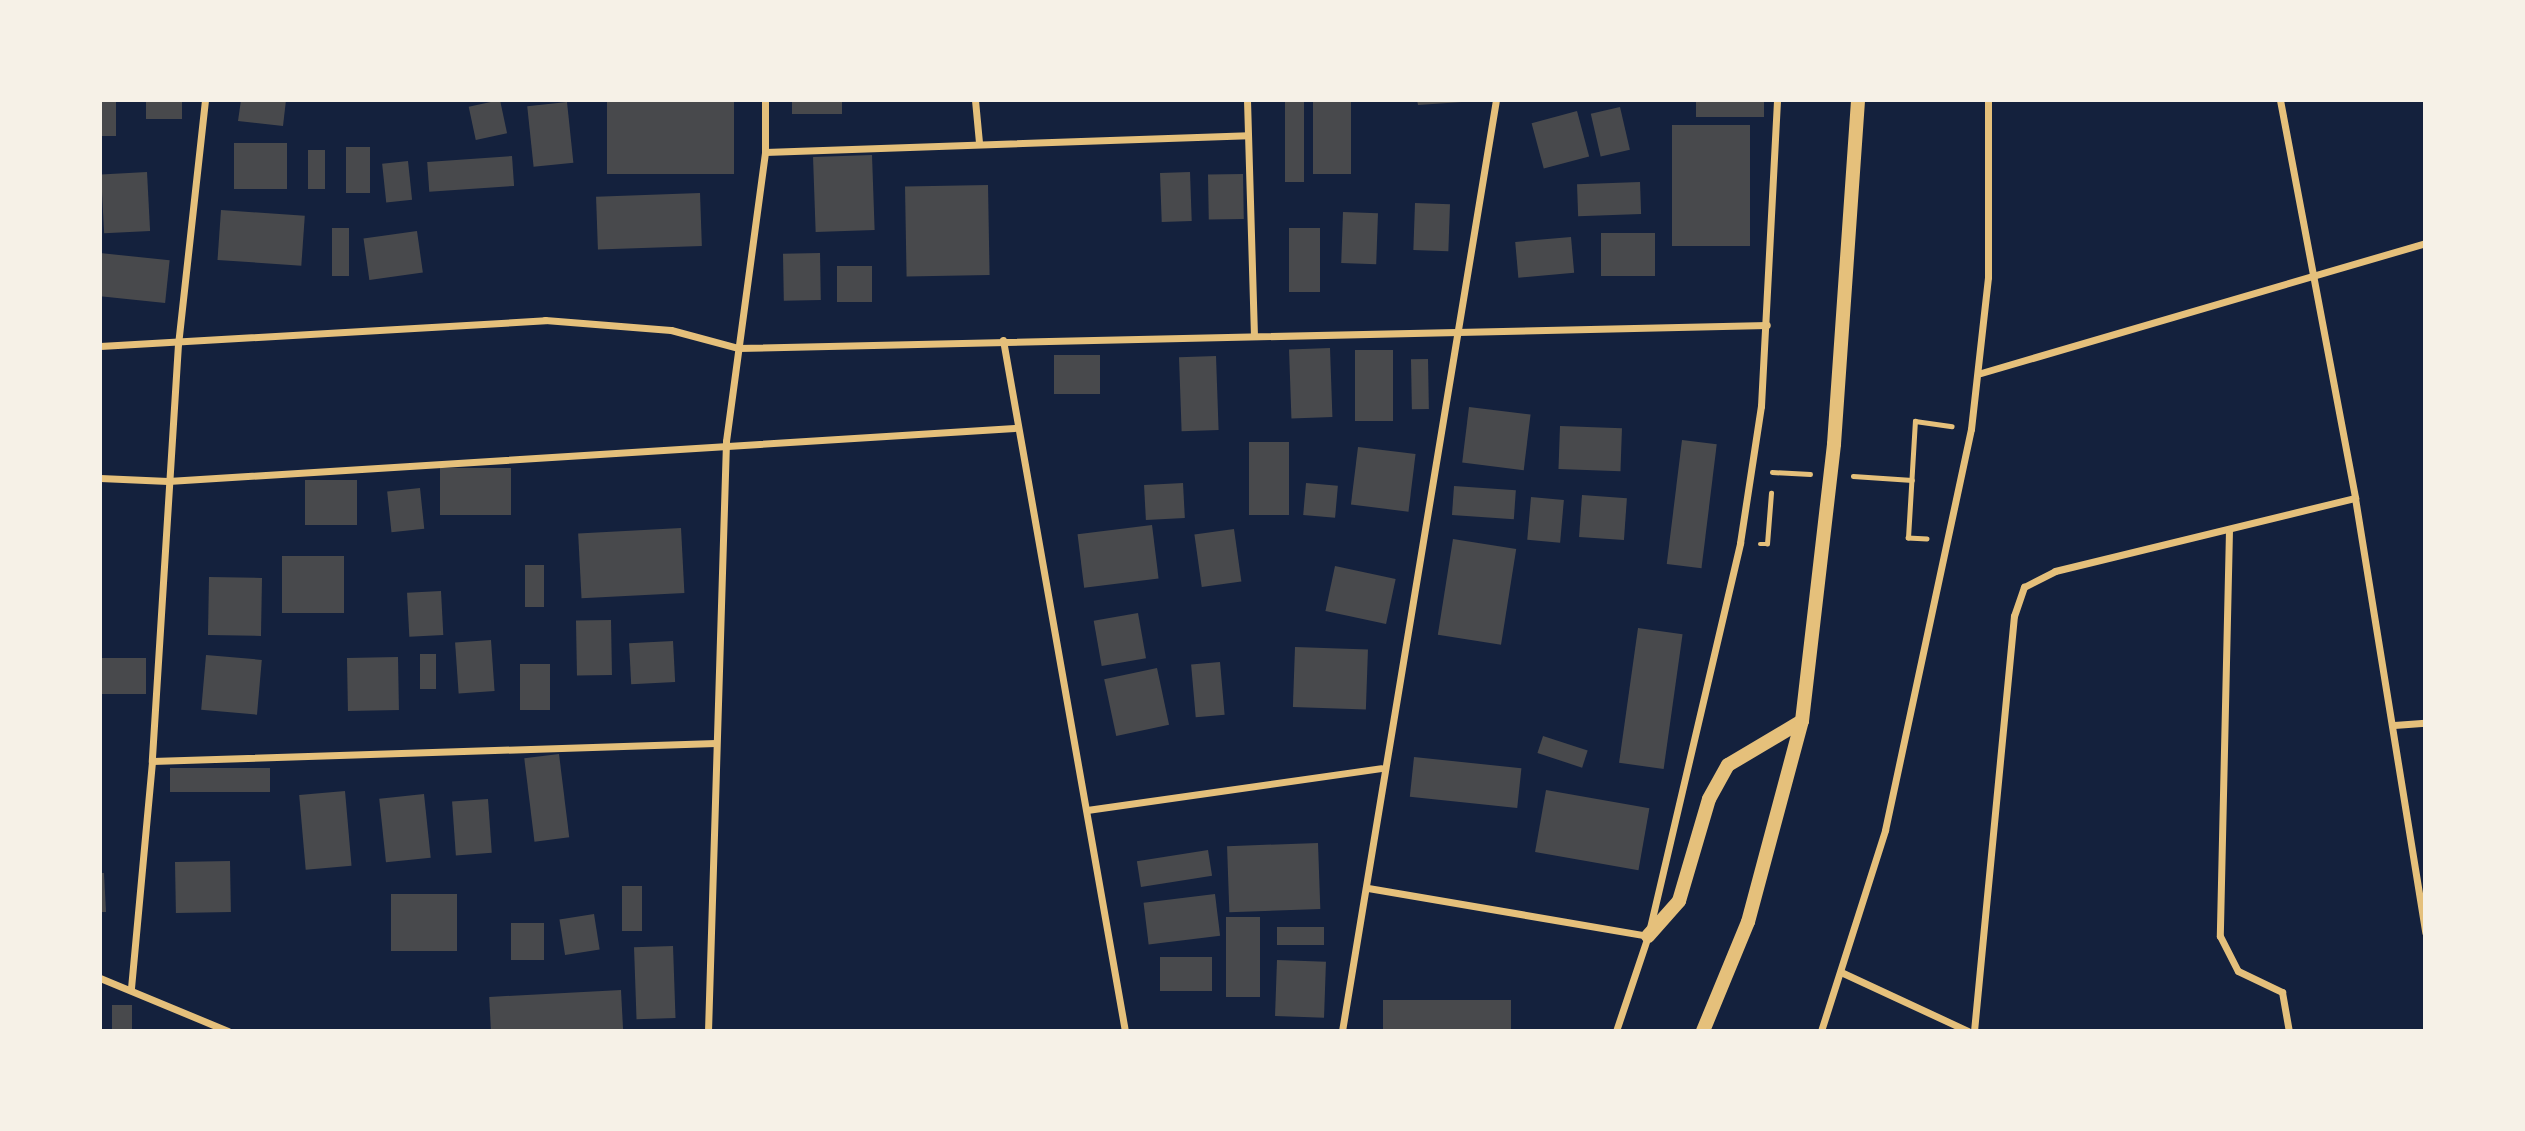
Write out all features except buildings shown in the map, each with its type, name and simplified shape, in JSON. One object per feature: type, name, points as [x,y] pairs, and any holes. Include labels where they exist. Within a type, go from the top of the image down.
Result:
[{"type":"main road","points":[[1703,1031],[1748,922],[1802,721],[1834,444],[1858,100]]},
{"type":"main road","points":[[1648,936],[1679,901],[1709,799],[1728,765],[1802,721]]},
{"type":"street","points":[[131,988],[152,761],[178,344],[205,100]]},
{"type":"street","points":[[708,1031],[726,441],[765,152],[765,100]]},
{"type":"street","points":[[975,100],[979,142]]},
{"type":"street","points":[[1247,100],[1254,336]]},
{"type":"street","points":[[1342,1031],[1368,888],[1381,768],[1496,100]]},
{"type":"street","points":[[1616,1031],[1648,936],[1740,543],[1767,325],[1777,100]]},
{"type":"street","points":[[1821,1031],[1843,973],[1885,830],[1981,373],[1988,277],[1987,100]]},
{"type":"street","points":[[2280,100],[2309,277],[2355,498],[2394,725],[2425,932]]},
{"type":"street","points":[[765,152],[979,142],[1248,135]]},
{"type":"street","points":[[1981,373],[2425,243]]},
{"type":"street","points":[[100,346],[178,344],[545,320],[659,328],[737,348],[1767,325]]},
{"type":"street","points":[[1003,340],[1014,428],[1087,810],[1125,1031]]},
{"type":"street","points":[[100,478],[168,481],[726,441],[1014,428]]},
{"type":"street","points":[[1973,1031],[2014,616],[2024,587],[2055,571],[2355,498]]},
{"type":"street","points":[[2229,530],[2220,936],[2238,971],[2281,992],[2289,1031]]},
{"type":"street","points":[[2394,725],[2425,723]]},
{"type":"street","points":[[152,761],[716,743]]},
{"type":"street","points":[[1087,810],[1381,768]]},
{"type":"street","points":[[1368,888],[1648,936]]},
{"type":"street","points":[[1843,973],[1968,1031]]},
{"type":"street","points":[[100,978],[131,988],[228,1031]]},
{"type":"path","points":[[1909,538],[1915,421],[1971,429]]}]
